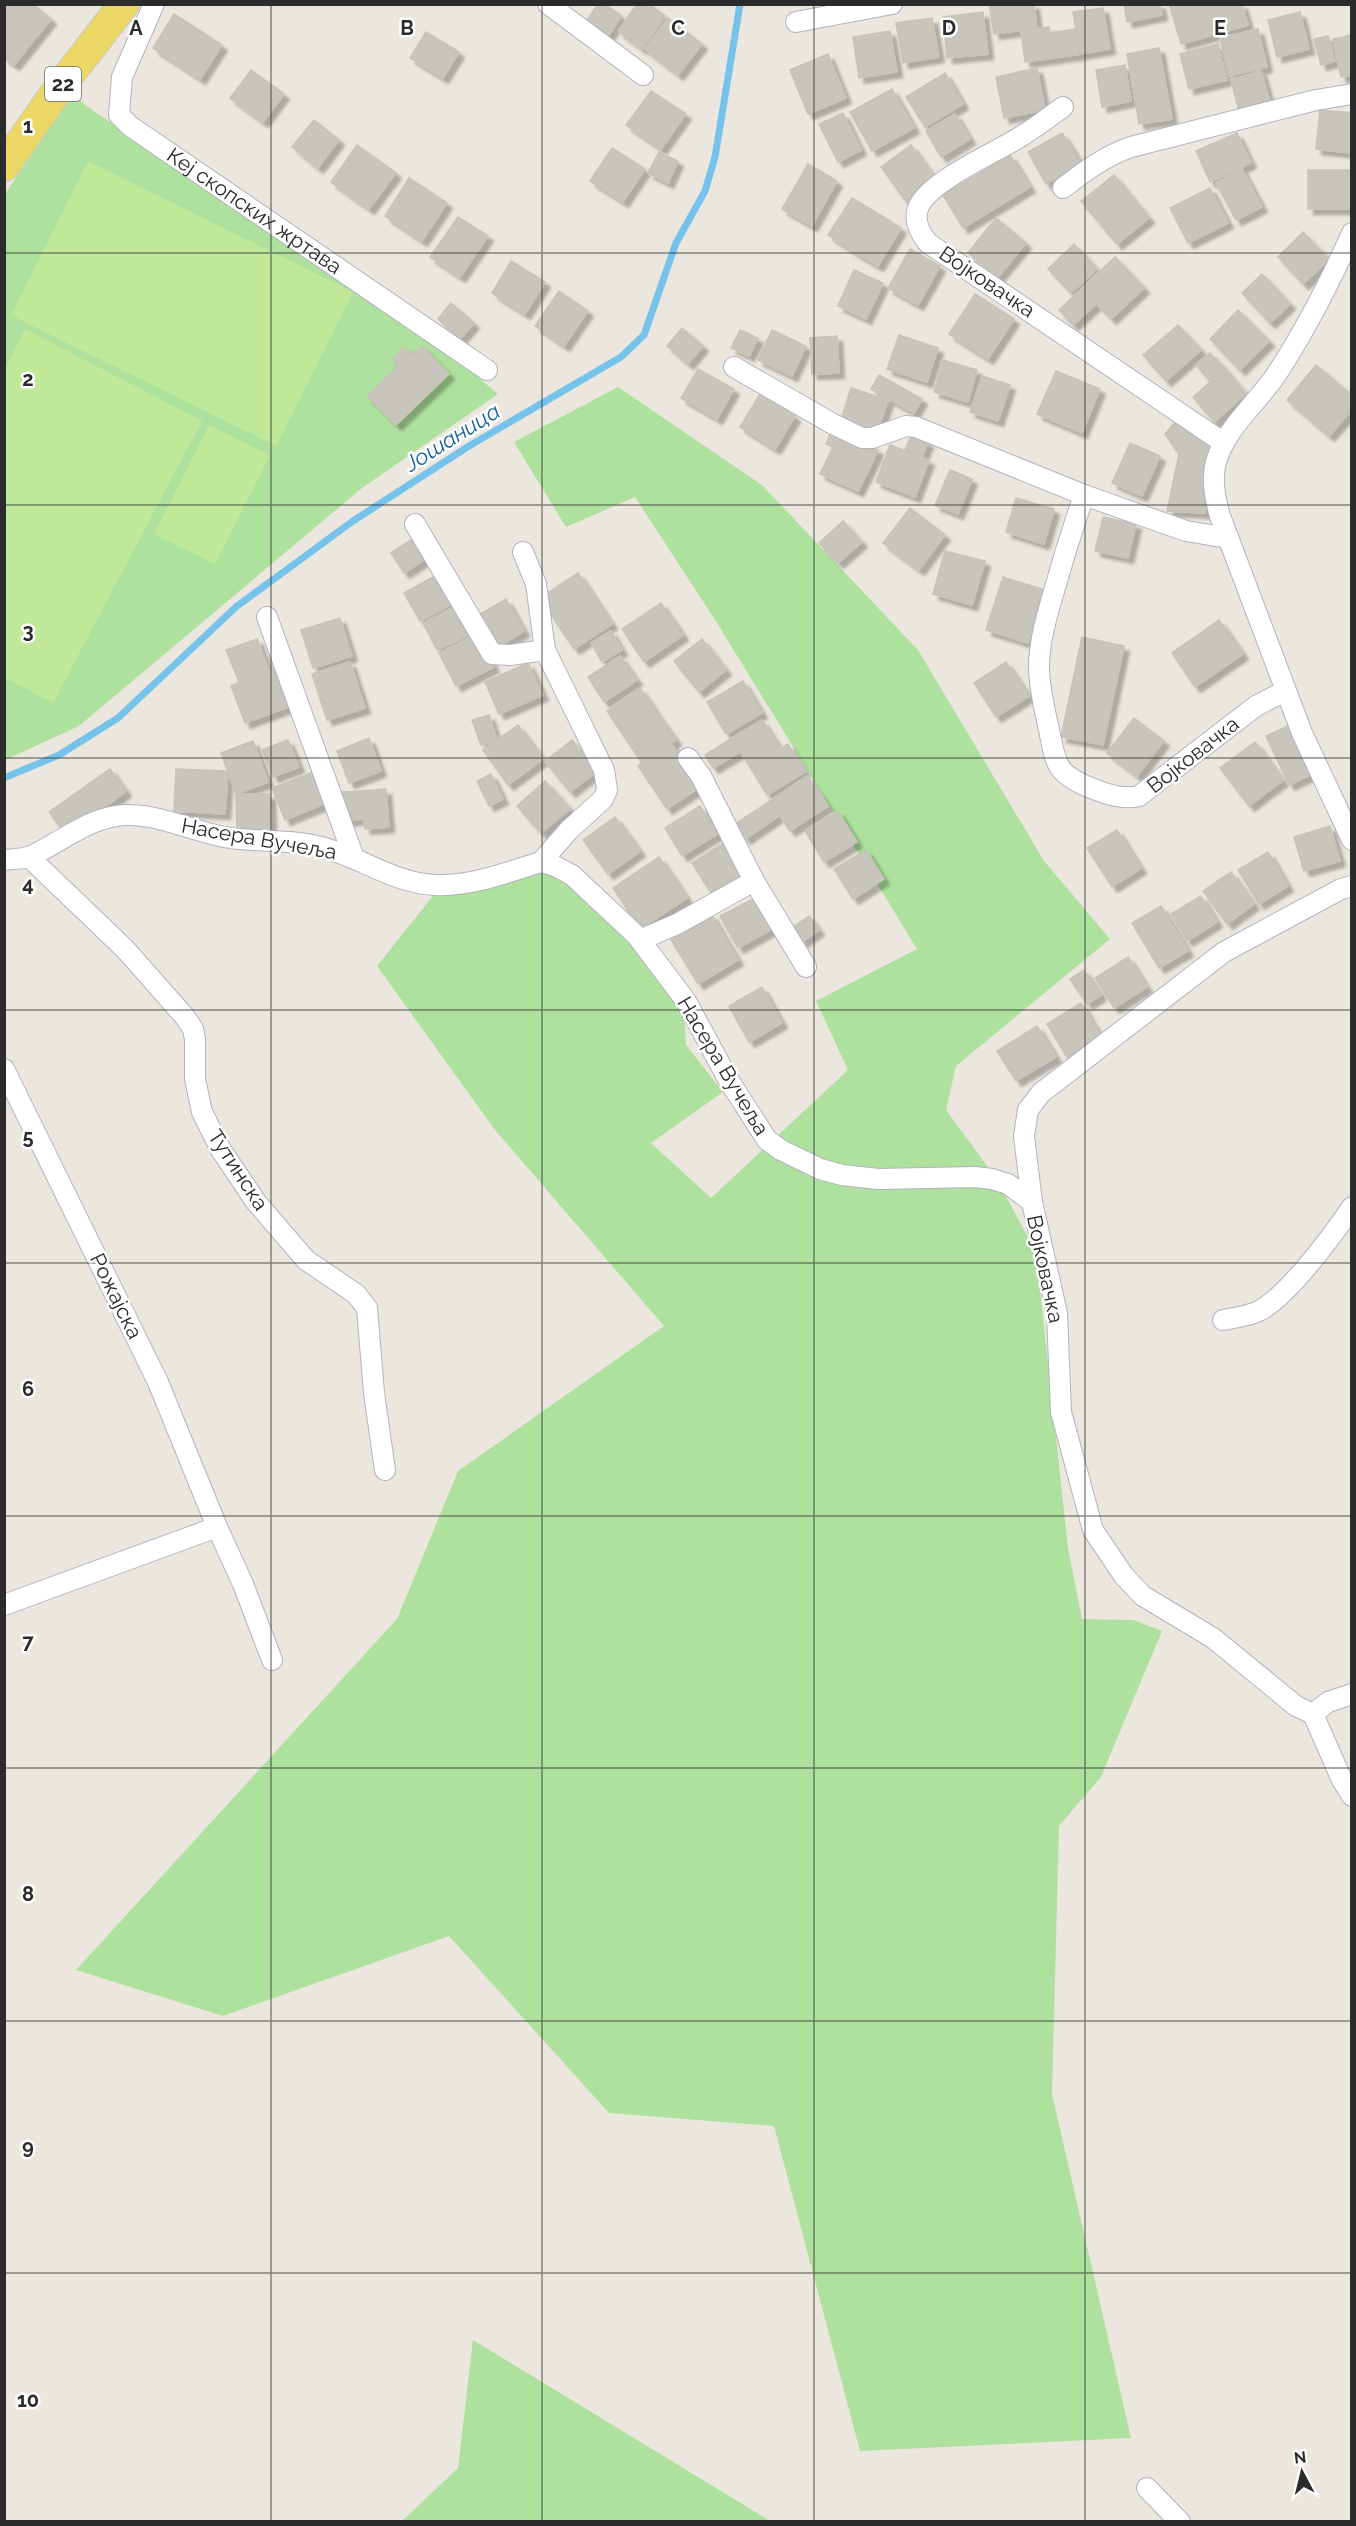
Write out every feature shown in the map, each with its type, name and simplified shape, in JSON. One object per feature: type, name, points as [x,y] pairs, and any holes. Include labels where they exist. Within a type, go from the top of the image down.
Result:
[{"type":"main road","name":"22","points":[[4,166],[62,84],[124,4]]},
{"type":"street","name":"Кеј скопских жртава","points":[[154,4],[122,78],[119,114],[130,126],[487,370]]},
{"type":"street","points":[[548,4],[643,75]]},
{"type":"street","points":[[796,22],[892,4]]},
{"type":"street","points":[[1063,188],[1089,167],[1113,153],[1131,147],[1316,100],[1352,94]]},
{"type":"street","name":"Војковачка","points":[[1063,107],[1021,136],[941,184],[927,196],[917,211],[916,219],[922,236],[928,243],[1224,443]]},
{"type":"street","points":[[1352,233],[1289,354],[1224,443],[1216,462],[1215,491],[1218,510],[1228,538],[1302,733],[1352,840]]},
{"type":"street","points":[[734,367],[832,424],[862,438],[872,438],[906,426],[916,427],[1084,495],[1186,531],[1228,538]]},
{"type":"street","name":"Војковачка","points":[[1084,495],[1070,534],[1046,620],[1039,657],[1042,690],[1055,757],[1066,777],[1126,799],[1139,796],[1256,706],[1286,691]]},
{"type":"street","points":[[415,524],[492,654],[510,655],[545,650]]},
{"type":"street","points":[[524,552],[536,584],[545,650],[604,770],[607,781],[603,799],[568,831],[541,862]]},
{"type":"street","name":"Насера Вучеља","points":[[267,617],[354,858]]},
{"type":"street","points":[[688,758],[701,776],[754,881],[806,967]]},
{"type":"street","name":"Насера Вучеља","points":[[29,857],[97,821],[128,814],[146,816],[225,837],[301,842],[354,858],[412,884],[438,886],[502,875],[541,862],[555,866],[572,875],[640,940],[686,1001],[728,1079],[766,1140],[820,1169],[842,1175],[878,1179],[975,1177],[992,1179],[1008,1184],[1032,1202]]},
{"type":"street","points":[[4,860],[29,857]]},
{"type":"street","name":"Тутинска","points":[[29,857],[126,950],[185,1017],[193,1029],[195,1040],[195,1079],[202,1112],[220,1150],[256,1202],[306,1260],[356,1294],[367,1308],[374,1393],[385,1470]]},
{"type":"street","points":[[640,940],[677,924],[754,881]]},
{"type":"street","name":"Војковачка","points":[[1313,1714],[1296,1706],[1213,1638],[1143,1596],[1124,1576],[1093,1530],[1061,1412],[1057,1313],[1032,1202],[1024,1136],[1028,1110],[1041,1093],[1224,952],[1341,889],[1352,886]]},
{"type":"street","name":"Рожајска","points":[[4,1069],[158,1382],[217,1527],[243,1584],[272,1660]]},
{"type":"street","points":[[1223,1320],[1245,1316],[1273,1301],[1315,1254],[1352,1207]]},
{"type":"street","points":[[4,1605],[217,1527]]},
{"type":"street","points":[[1352,1694],[1328,1702],[1313,1714],[1342,1780],[1352,1796]]},
{"type":"street","points":[[1147,2488],[1180,2522]]},
{"type":"green space","points":[[72,94],[92,110],[407,317],[498,394],[362,488],[79,726],[5,760],[5,194]]},
{"type":"green space","points":[[88,161],[353,292],[276,446],[11,315]]},
{"type":"green space","points":[[25,329],[202,421],[53,703],[5,678],[5,368]]},
{"type":"green space","points":[[618,387],[762,485],[918,650],[1044,861],[1110,939],[956,1066],[946,1110],[996,1178],[1036,1252],[1068,1548],[1082,1619],[1133,1620],[1162,1631],[1101,1777],[1059,1826],[1052,2094],[1131,2438],[860,2451],[774,2126],[609,2113],[449,1936],[223,2016],[76,1970],[397,1619],[458,1471],[664,1326],[495,1130],[377,966],[436,892],[521,874],[553,871],[635,942],[684,1007],[686,1045],[723,1092],[651,1143],[711,1198],[848,1070],[816,1001],[917,949],[717,623],[635,497],[566,527],[514,442]]},
{"type":"green space","points":[[209,425],[270,455],[215,564],[154,534]]},
{"type":"green space","points":[[473,2340],[770,2521],[402,2521],[458,2468]]},
{"type":"building","points":[[4,4],[33,4],[51,19],[14,65],[4,58]]},
{"type":"building","points":[[598,4],[604,4],[622,16],[606,39],[584,24]]},
{"type":"building","points":[[637,4],[649,4],[665,16],[642,49],[618,31]]},
{"type":"building","points":[[989,4],[1034,4],[1037,28],[994,34]]},
{"type":"building","points":[[1124,4],[1160,4],[1162,15],[1127,22]]},
{"type":"building","points":[[1169,4],[1242,4],[1248,25],[1181,44]]},
{"type":"building","points":[[1103,8],[1110,49],[1080,54],[1073,12]]},
{"type":"building","points":[[983,12],[988,54],[947,58],[943,17]]},
{"type":"building","points":[[1300,12],[1309,49],[1277,57],[1268,20]]},
{"type":"building","points":[[174,14],[222,45],[200,79],[153,48]]},
{"type":"building","points":[[668,18],[702,44],[678,75],[645,49]]},
{"type":"building","points":[[932,18],[939,57],[903,63],[896,23]]},
{"type":"building","points":[[1049,27],[1053,58],[1025,62],[1021,30]]},
{"type":"building","points":[[1075,29],[1080,54],[1053,58],[1050,33]]},
{"type":"building","points":[[1258,29],[1267,67],[1229,76],[1220,38]]},
{"type":"building","points":[[890,31],[897,72],[859,78],[853,37]]},
{"type":"building","points":[[426,32],[459,52],[443,78],[410,58]]},
{"type":"building","points":[[1352,35],[1352,75],[1341,77],[1333,39]]},
{"type":"building","points":[[1328,36],[1335,61],[1321,65],[1314,39]]},
{"type":"building","points":[[1218,44],[1227,80],[1189,89],[1180,54]]},
{"type":"building","points":[[1159,48],[1172,119],[1139,124],[1127,54]]},
{"type":"building","points":[[828,54],[846,98],[808,114],[790,70]]},
{"type":"building","points":[[1125,65],[1131,101],[1102,107],[1096,70]]},
{"type":"building","points":[[1037,68],[1045,110],[1004,118],[996,77]]},
{"type":"building","points":[[251,70],[284,94],[263,122],[230,98]]},
{"type":"building","points":[[1261,71],[1270,102],[1239,111],[1231,80]]},
{"type":"building","points":[[945,73],[963,104],[925,127],[906,97]]},
{"type":"building","points":[[892,89],[914,128],[872,151],[850,112]]},
{"type":"building","points":[[651,91],[686,114],[661,149],[626,125]]},
{"type":"building","points":[[1320,110],[1352,113],[1351,153],[1316,149]]},
{"type":"building","points":[[843,113],[861,150],[838,162],[819,124]]},
{"type":"building","points":[[955,114],[970,139],[941,157],[926,131]]},
{"type":"building","points":[[314,120],[339,140],[318,168],[292,147]]},
{"type":"building","points":[[1062,133],[1081,164],[1046,184],[1028,152]]},
{"type":"building","points":[[1237,133],[1251,163],[1210,182],[1196,151]]},
{"type":"building","points":[[357,145],[396,173],[369,209],[331,182]]},
{"type":"building","points":[[911,145],[937,181],[907,203],[881,167]]},
{"type":"building","points":[[612,148],[645,169],[623,202],[590,181]]},
{"type":"building","points":[[659,152],[678,161],[668,183],[648,173]]},
{"type":"building","points":[[1010,155],[1030,187],[963,228],[943,195]]},
{"type":"building","points":[[808,164],[837,181],[812,226],[782,209]]},
{"type":"building","points":[[1242,169],[1262,207],[1236,220],[1216,183]]},
{"type":"building","points":[[1308,170],[1352,170],[1352,209],[1308,209]]},
{"type":"building","points":[[1114,175],[1149,218],[1117,244],[1081,201]]},
{"type":"building","points":[[409,178],[447,203],[422,241],[385,216]]},
{"type":"building","points":[[1210,188],[1228,223],[1188,243],[1170,208]]},
{"type":"building","points":[[852,198],[880,215],[856,253],[828,235]]},
{"type":"building","points":[[880,215],[901,228],[878,266],[856,253]]},
{"type":"building","points":[[458,217],[488,236],[460,277],[430,257]]},
{"type":"building","points":[[996,218],[1026,243],[998,277],[968,253]]},
{"type":"building","points":[[1303,232],[1329,259],[1303,284],[1278,257]]},
{"type":"building","points":[[1074,244],[1097,269],[1071,293],[1048,269]]},
{"type":"building","points":[[910,249],[940,266],[918,305],[888,288]]},
{"type":"building","points":[[1115,257],[1144,288],[1111,319],[1082,288]]},
{"type":"building","points":[[511,261],[545,282],[525,314],[492,293]]},
{"type":"building","points":[[854,270],[883,283],[866,319],[838,306]]},
{"type":"building","points":[[1262,274],[1290,304],[1270,323],[1242,293]]},
{"type":"building","points":[[1082,288],[1096,304],[1073,325],[1059,310]]},
{"type":"building","points":[[559,291],[588,311],[564,346],[535,326]]},
{"type":"building","points":[[975,294],[1014,319],[988,359],[949,334]]},
{"type":"building","points":[[451,303],[474,323],[460,339],[438,319]]},
{"type":"building","points":[[1238,310],[1269,341],[1240,370],[1210,339]]},
{"type":"building","points":[[1178,325],[1201,350],[1166,381],[1143,355]]},
{"type":"building","points":[[682,328],[703,346],[688,364],[667,346]]},
{"type":"building","points":[[740,330],[758,338],[749,356],[731,348]]},
{"type":"building","points":[[772,330],[806,346],[792,376],[758,360]]},
{"type":"building","points":[[899,335],[938,348],[927,382],[887,369]]},
{"type":"building","points":[[837,336],[839,373],[812,374],[810,338]]},
{"type":"building","points":[[422,346],[449,374],[396,425],[367,396],[398,366],[392,359],[405,347],[412,355]]},
{"type":"building","points":[[1210,353],[1225,369],[1211,382],[1196,365]]},
{"type":"building","points":[[943,360],[977,370],[968,402],[934,392]]},
{"type":"building","points":[[1316,365],[1352,395],[1352,410],[1329,436],[1287,400]]},
{"type":"building","points":[[698,369],[734,389],[717,419],[681,398]]},
{"type":"building","points":[[1225,369],[1246,394],[1214,422],[1193,397]]},
{"type":"building","points":[[1056,371],[1100,389],[1082,433],[1037,414]]},
{"type":"building","points":[[879,375],[922,399],[914,413],[871,389]]},
{"type":"building","points":[[982,376],[1010,385],[998,421],[970,412]]},
{"type":"building","points":[[851,388],[888,400],[877,432],[841,420]]},
{"type":"building","points":[[760,394],[795,416],[775,449],[740,427]]},
{"type":"building","points":[[1180,416],[1216,442],[1205,513],[1167,511],[1179,454],[1165,434]]},
{"type":"building","points":[[833,428],[878,450],[871,465],[826,444]]},
{"type":"building","points":[[911,436],[928,442],[922,457],[905,450]]},
{"type":"building","points":[[1130,443],[1160,456],[1142,496],[1112,483]]},
{"type":"building","points":[[890,445],[929,460],[915,497],[876,482]]},
{"type":"building","points":[[833,447],[871,465],[858,491],[820,474]]},
{"type":"building","points":[[950,470],[972,479],[958,514],[935,505]]},
{"type":"building","points":[[1016,498],[1054,509],[1044,544],[1006,532]]},
{"type":"building","points":[[910,508],[945,535],[919,570],[883,543]]},
{"type":"building","points":[[1103,517],[1136,524],[1128,558],[1095,551]]},
{"type":"building","points":[[843,521],[862,542],[838,563],[819,543]]},
{"type":"building","points":[[415,537],[428,557],[404,573],[391,553]]},
{"type":"building","points":[[945,551],[985,561],[972,605],[933,594]]},
{"type":"building","points":[[440,573],[456,602],[420,621],[404,593]]},
{"type":"building","points":[[578,573],[612,624],[574,649],[540,598]]},
{"type":"building","points":[[1003,577],[1045,590],[1028,643],[986,630]]},
{"type":"building","points":[[506,599],[524,631],[496,648],[477,616]]},
{"type":"building","points":[[661,603],[683,635],[644,662],[622,629]]},
{"type":"building","points":[[458,605],[473,633],[437,650],[423,623]]},
{"type":"building","points":[[340,618],[352,656],[313,668],[301,630]]},
{"type":"building","points":[[1219,620],[1243,654],[1195,687],[1172,653]]},
{"type":"building","points":[[611,631],[622,650],[602,662],[591,643]]},
{"type":"building","points":[[477,634],[494,667],[456,686],[439,653]]},
{"type":"building","points":[[1082,637],[1124,646],[1103,745],[1061,737]]},
{"type":"building","points":[[257,639],[269,671],[239,682],[226,650]]},
{"type":"building","points":[[702,639],[726,670],[699,692],[674,661]]},
{"type":"building","points":[[620,656],[637,680],[604,702],[588,677]]},
{"type":"building","points":[[350,662],[365,708],[327,720],[312,674]]},
{"type":"building","points":[[1006,662],[1029,696],[996,717],[974,683]]},
{"type":"building","points":[[528,663],[543,695],[499,714],[485,682]]},
{"type":"building","points":[[276,668],[291,706],[245,723],[231,686]]},
{"type":"building","points":[[743,681],[762,713],[726,734],[707,702]]},
{"type":"building","points":[[640,688],[656,712],[623,735],[607,711]]},
{"type":"building","points":[[656,712],[676,740],[642,763],[623,735]]},
{"type":"building","points":[[489,715],[497,740],[481,745],[472,720]]},
{"type":"building","points":[[1134,718],[1164,741],[1137,776],[1107,753]]},
{"type":"building","points":[[762,720],[780,748],[750,767],[732,738]]},
{"type":"building","points":[[1292,724],[1314,773],[1289,785],[1266,736]]},
{"type":"building","points":[[518,725],[543,759],[508,785],[483,750]]},
{"type":"building","points":[[369,738],[381,771],[349,783],[337,751]]},
{"type":"building","points":[[732,738],[740,752],[713,768],[705,755]]},
{"type":"building","points":[[288,740],[299,767],[273,777],[262,750]]},
{"type":"building","points":[[572,740],[597,771],[570,792],[545,761]]},
{"type":"building","points":[[253,741],[268,782],[236,794],[221,753]]},
{"type":"building","points":[[1255,742],[1283,780],[1249,806],[1220,768]]},
{"type":"building","points":[[671,743],[700,787],[667,809],[638,766]]},
{"type":"building","points":[[788,744],[805,772],[767,795],[750,767]]},
{"type":"building","points":[[110,769],[126,791],[100,811],[83,788]]},
{"type":"building","points":[[176,769],[228,771],[225,814],[174,811]]},
{"type":"building","points":[[316,771],[328,802],[285,820],[272,788]]},
{"type":"building","points":[[491,774],[503,799],[489,806],[477,781]]},
{"type":"building","points":[[807,776],[828,806],[790,831],[770,801]]},
{"type":"building","points":[[545,781],[570,809],[541,833],[517,806]]},
{"type":"building","points":[[83,788],[100,811],[66,835],[49,812]]},
{"type":"building","points":[[386,789],[389,827],[365,829],[362,791]]},
{"type":"building","points":[[362,791],[364,819],[344,821],[342,792]]},
{"type":"building","points":[[236,794],[270,794],[271,830],[237,831]]},
{"type":"building","points":[[770,801],[780,815],[745,839],[735,824]]},
{"type":"building","points":[[700,806],[717,834],[682,856],[665,828]]},
{"type":"building","points":[[838,811],[857,842],[824,862],[805,831]]},
{"type":"building","points":[[615,817],[640,851],[608,874],[583,840]]},
{"type":"building","points":[[1330,826],[1340,861],[1304,871],[1294,837]]},
{"type":"building","points":[[1117,830],[1141,868],[1112,887],[1087,848]]},
{"type":"building","points":[[725,842],[744,872],[711,893],[692,863]]},
{"type":"building","points":[[866,850],[884,879],[853,899],[834,869]]},
{"type":"building","points":[[1268,852],[1288,886],[1259,904],[1238,870]]},
{"type":"building","points":[[659,857],[687,898],[640,929],[613,888]]},
{"type":"building","points":[[1231,872],[1254,904],[1227,924],[1203,891]]},
{"type":"building","points":[[1201,896],[1217,922],[1187,941],[1171,914]]},
{"type":"building","points":[[755,898],[772,929],[738,948],[720,916]]},
{"type":"building","points":[[1161,906],[1188,951],[1159,968],[1132,923]]},
{"type":"building","points":[[711,914],[738,960],[698,984],[670,938]]},
{"type":"building","points":[[809,916],[819,930],[802,942],[792,928]]},
{"type":"building","points":[[1128,957],[1147,987],[1114,1008],[1095,978]]},
{"type":"building","points":[[1084,970],[1101,995],[1087,1004],[1070,979]]},
{"type":"building","points":[[762,987],[782,1023],[749,1042],[729,1006]]},
{"type":"building","points":[[1081,1003],[1102,1038],[1068,1059],[1047,1024]]},
{"type":"building","points":[[1037,1026],[1056,1057],[1016,1081],[997,1051]]},
{"type":"waterway","name":"Јошаница","points":[[4,778],[59,755],[118,718],[237,606],[353,521],[469,446],[621,357],[644,335],[676,243],[705,191],[715,157],[740,4]]}]
